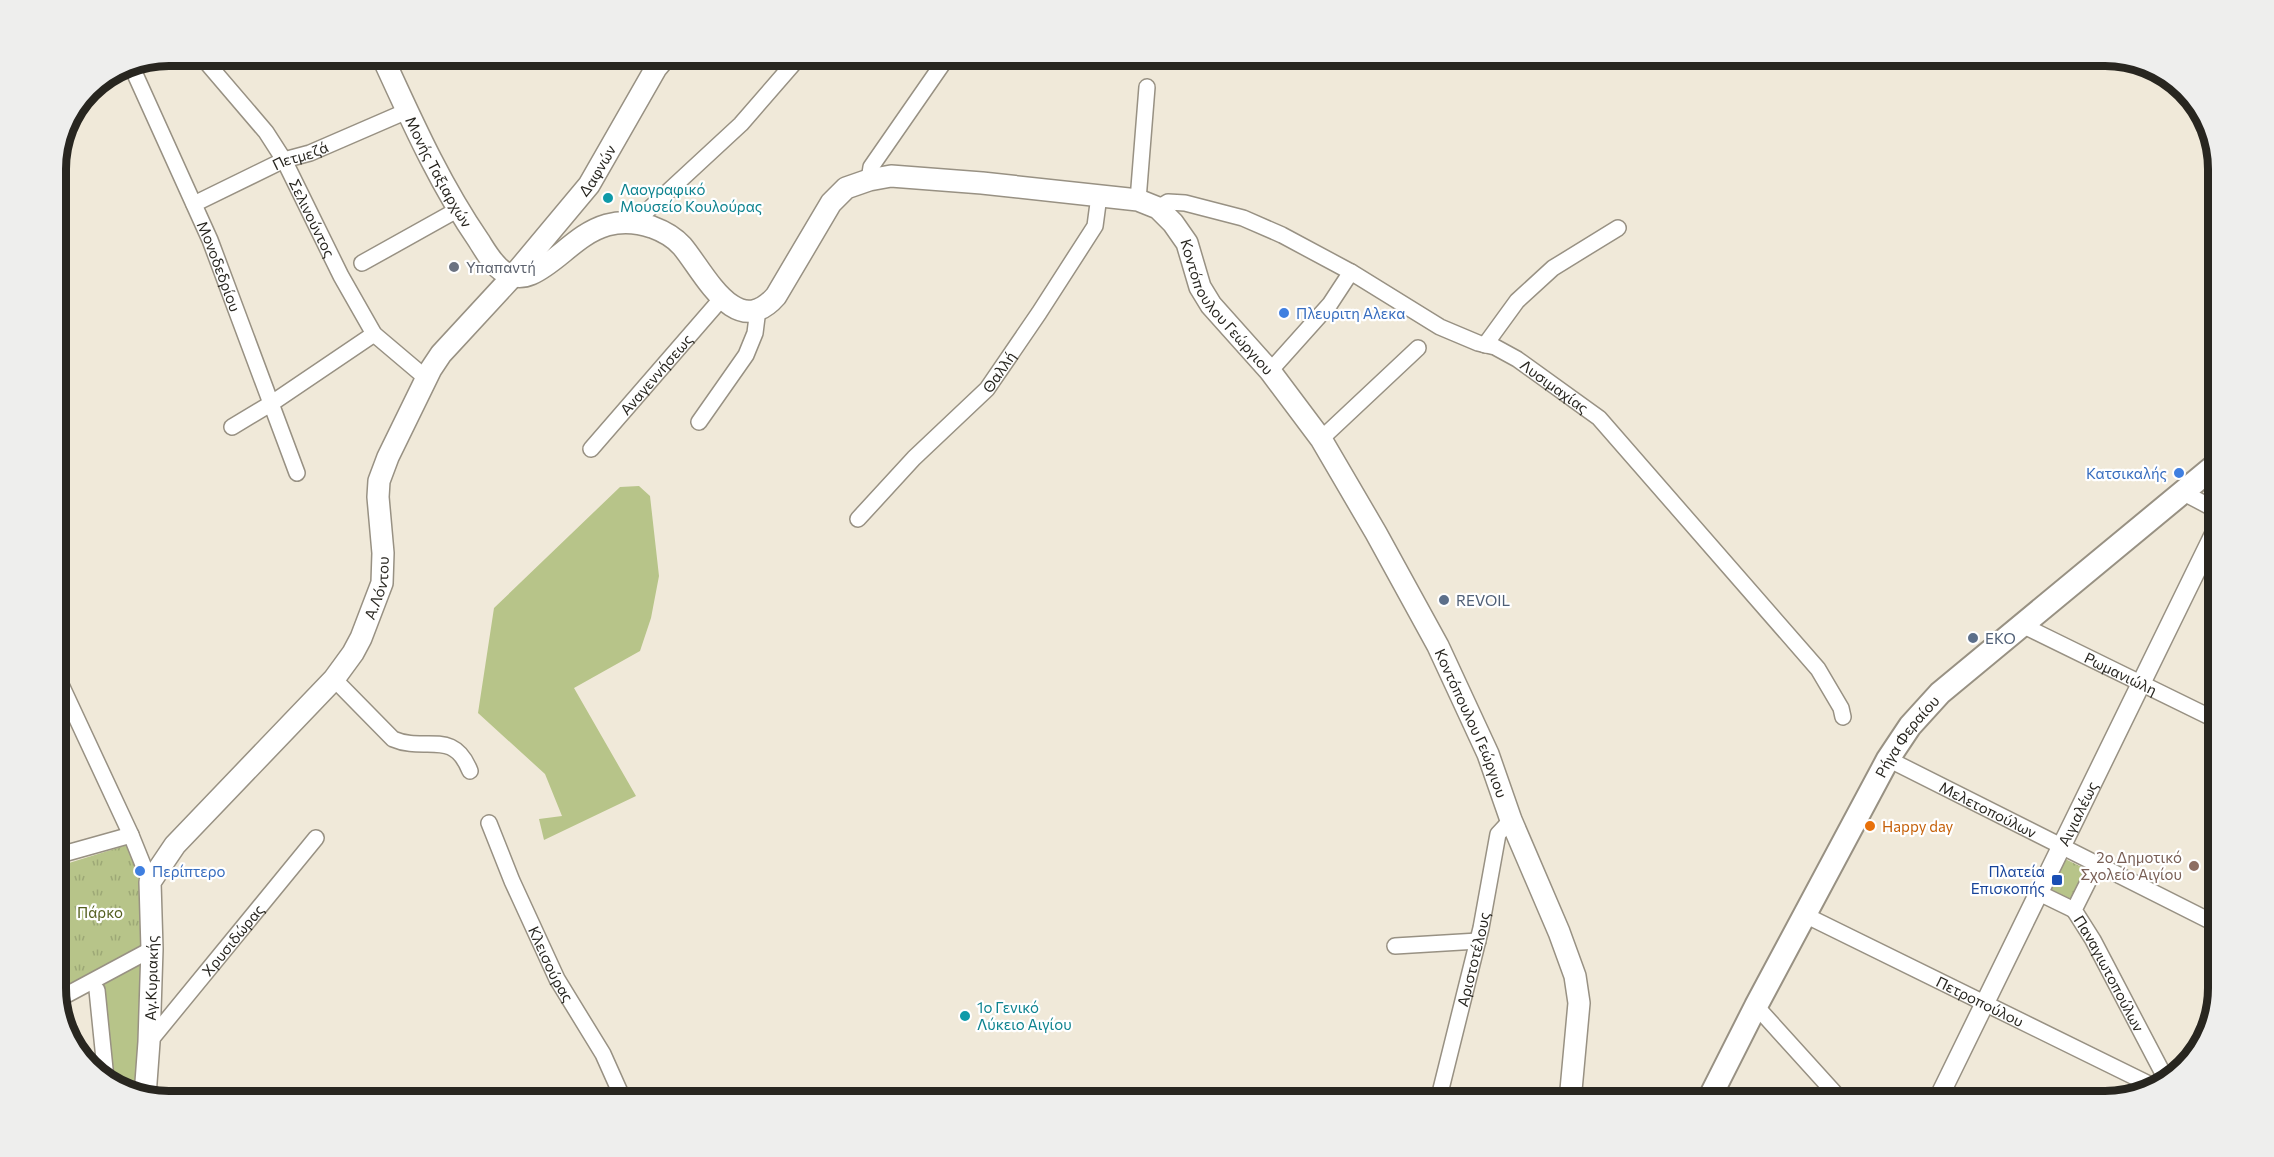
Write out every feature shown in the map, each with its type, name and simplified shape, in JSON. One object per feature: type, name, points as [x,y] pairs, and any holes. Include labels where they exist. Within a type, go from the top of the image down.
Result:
[{"type":"main road","name":"Μονής Ταξιαρχών","points":[[387,66],[457,210],[496,266],[513,276]]},
{"type":"main road","name":"Δαφνών","points":[[513,276],[589,185],[658,66]]},
{"type":"main road","name":"Κοντόπουλου Γεώργιου","points":[[758,309],[768,304],[776,296],[831,203],[846,188],[869,180],[891,176],[982,183],[1138,200],[1158,208],[1173,223],[1187,243],[1200,287],[1211,305],[1270,371],[1321,439],[1376,532],[1438,646],[1488,754],[1511,820],[1559,932],[1578,986],[1579,1003],[1571,1091]]},
{"type":"main road","points":[[513,276],[533,273],[580,238],[600,228],[616,223],[634,223],[656,229],[677,241],[722,298],[738,309],[758,309]]},
{"type":"main road","name":"Α.Λόντου","points":[[150,882],[175,845],[333,679],[357,645],[382,583],[383,553],[378,497],[379,481],[388,457],[426,378],[441,354],[513,276]]},
{"type":"main road","name":"Ρήγα Φεραίου","points":[[1713,1091],[1888,759],[1910,726],[1940,693],[2208,472]]},
{"type":"main road","name":"Αγ.Κυριακής","points":[[145,1088],[149,1042],[152,949],[150,882]]},
{"type":"street","name":"Σελινούντος","points":[[210,66],[266,132],[284,160],[341,276],[374,334],[426,378]]},
{"type":"street","points":[[634,223],[741,124],[791,66]]},
{"type":"street","points":[[869,180],[871,167],[941,66]]},
{"type":"street","name":"Μονοδεδρίου","points":[[134,72],[210,240],[297,473]]},
{"type":"street","points":[[1138,200],[1147,87]]},
{"type":"street","name":"Πετμεζά","points":[[194,204],[284,160],[310,153],[407,111]]},
{"type":"street","name":"Θαλλή","points":[[858,519],[914,459],[987,389],[1095,226],[1099,196]]},
{"type":"street","name":"Λυσιμαχίας","points":[[1158,208],[1168,202],[1185,203],[1243,218],[1282,235],[1351,272],[1440,327],[1517,359],[1599,418],[1818,669],[1844,717]]},
{"type":"street","points":[[362,263],[457,210]]},
{"type":"street","points":[[1485,345],[1517,301],[1553,268],[1618,228]]},
{"type":"street","points":[[1270,371],[1330,304],[1351,272]]},
{"type":"street","name":"Αναγεννήσεως","points":[[591,449],[722,298]]},
{"type":"street","points":[[699,422],[746,355],[756,333],[758,309]]},
{"type":"street","points":[[232,427],[272,403],[374,334]]},
{"type":"street","points":[[1321,439],[1418,348]]},
{"type":"street","points":[[2184,493],[2208,506]]},
{"type":"street","name":"Αιγιαλέως","points":[[1942,1091],[2208,547]]},
{"type":"street","name":"Ρωμανιώλη","points":[[2022,625],[2208,716]]},
{"type":"street","points":[[333,679],[393,739],[403,743],[427,743],[452,747],[465,758],[470,771]]},
{"type":"street","points":[[66,695],[131,835],[150,882]]},
{"type":"street","name":"Μελετοπούλων","points":[[1888,759],[2208,920]]},
{"type":"street","name":"Αριστοτέλους","points":[[1440,1091],[1478,941],[1498,834],[1511,820]]},
{"type":"street","name":"Κλεισούρας","points":[[489,823],[557,979],[603,1054],[617,1091]]},
{"type":"street","points":[[66,853],[131,835]]},
{"type":"street","name":"Χρυσιδώρας","points":[[149,1042],[316,838]]},
{"type":"street","name":"Παναγιωτοπούλων","points":[[2097,864],[2074,910],[2093,940],[2163,1073]]},
{"type":"street","points":[[2039,893],[2074,910]]},
{"type":"street","name":"Πετροπούλου","points":[[1805,915],[2146,1083]]},
{"type":"street","points":[[1395,946],[1478,941]]},
{"type":"street","points":[[66,995],[152,949]]},
{"type":"street","points":[[97,990],[105,1069]]},
{"type":"street","points":[[1756,1006],[1833,1091]]},
{"type":"green space","points":[[639,486],[650,496],[659,576],[651,618],[640,651],[574,688],[636,796],[544,840],[539,819],[562,816],[545,774],[478,713],[494,608],[620,487]]},
{"type":"green space","name":"Πάρκο","points":[[127,845],[142,879],[145,945],[66,988],[66,864]]},
{"type":"green space","points":[[2063,858],[2088,870],[2072,903],[2047,891]]},
{"type":"green space","points":[[143,962],[136,1086],[110,1072],[100,986]]},
{"type":"place","name":"Λαογραφικό Μουσείο Κουλούρας","points":[[608,198]]},
{"type":"place","name":"Υπαπαντή","points":[[454,267]]},
{"type":"place","name":"Πλευριτη Αλεκα","points":[[1284,313]]},
{"type":"place","name":"Κατσικαλής","points":[[2179,473]]},
{"type":"place","name":"REVOIL","points":[[1444,600]]},
{"type":"place","name":"EKO","points":[[1973,638]]},
{"type":"place","name":"Happy day","points":[[1870,826]]},
{"type":"place","name":"2ο Δημοτικό Σχολείο Αιγίου","points":[[2194,866]]},
{"type":"place","name":"Περίπτερο","points":[[140,871]]},
{"type":"place","name":"Πλατεία Επισκοπής","points":[[2057,880]]},
{"type":"place","name":"1o Γενικό Λύκειο Αιγίου","points":[[965,1016]]}]
